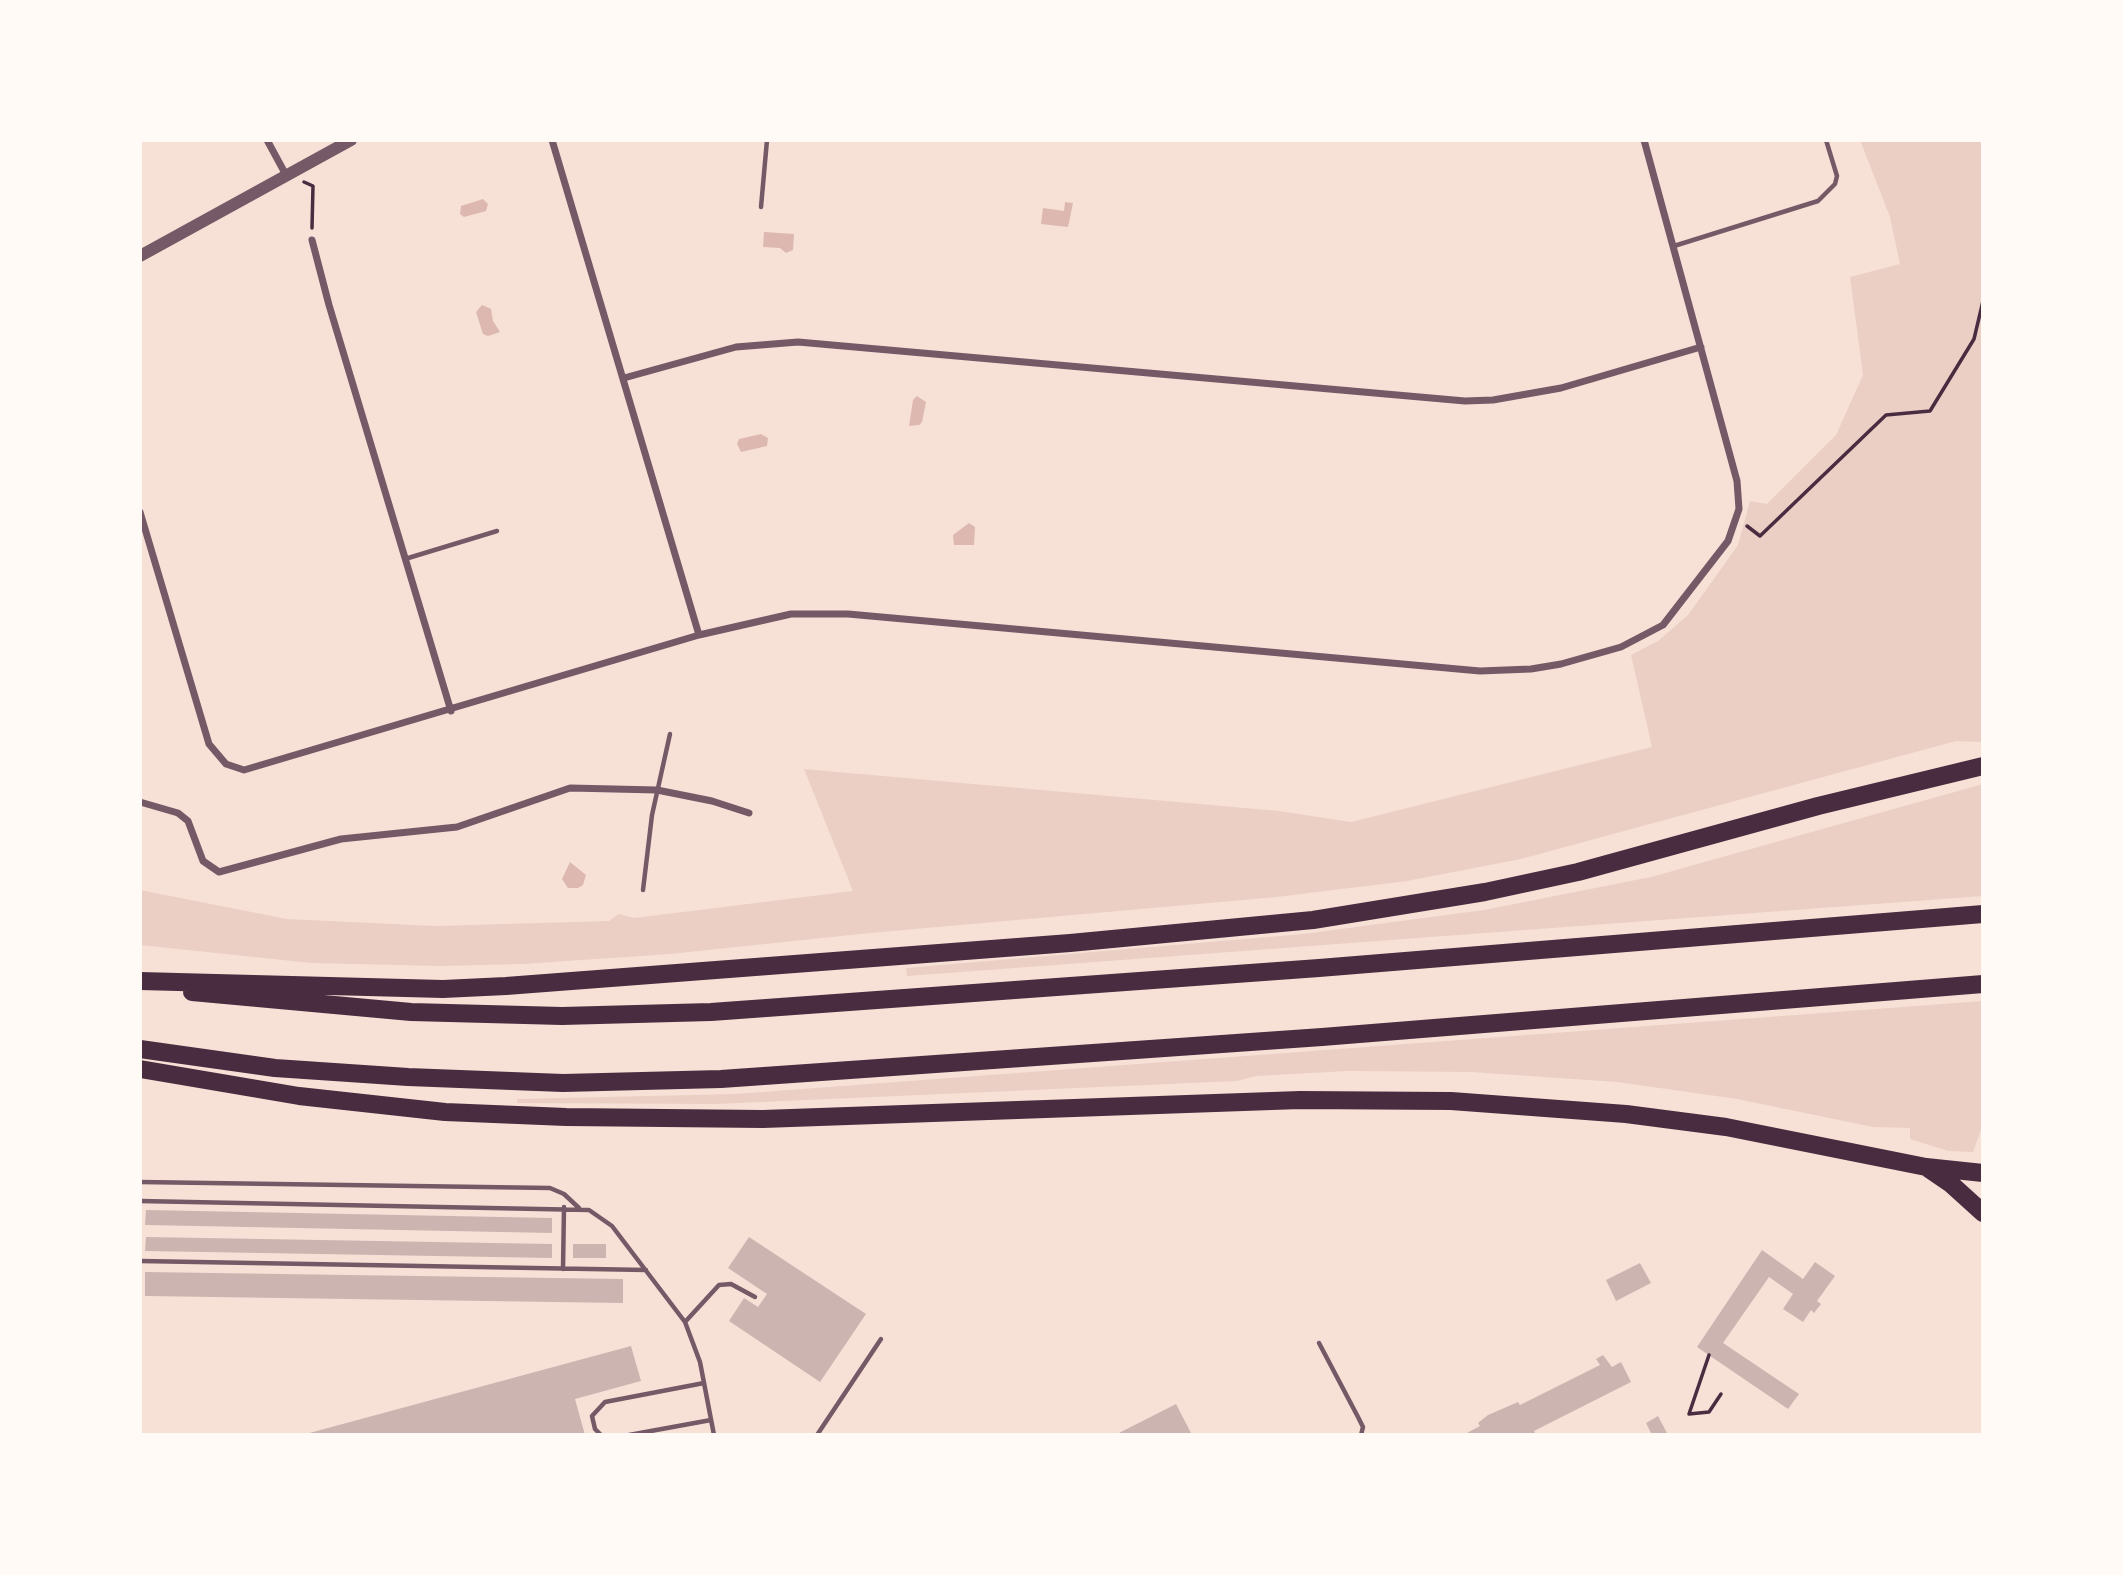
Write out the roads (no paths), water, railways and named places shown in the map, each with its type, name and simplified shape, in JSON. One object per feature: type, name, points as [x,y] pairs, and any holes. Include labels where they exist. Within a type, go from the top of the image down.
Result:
[{"type":"highway","points":[[1961,772],[1983,760]]},
{"type":"highway","points":[[140,983],[443,989],[506,986],[1057,944],[1313,920],[1485,892],[1578,872],[1818,806],[1983,766]]},
{"type":"highway","points":[[140,983],[224,997],[411,1012],[562,1016],[712,1012],[1319,968],[1983,914]]},
{"type":"highway","points":[[140,1049],[275,1068],[408,1077],[563,1083],[721,1079],[1308,1038],[1979,985]]},
{"type":"highway","points":[[140,1069],[299,1096],[445,1112],[566,1118],[763,1119],[1300,1100],[1451,1101],[1626,1114],[1726,1127],[1926,1167],[1983,1172]]},
{"type":"highway","points":[[1926,1167],[1958,1190],[1983,1213]]},
{"type":"street","points":[[267,140],[286,175]]},
{"type":"street","points":[[140,256],[351,140]]},
{"type":"street","points":[[552,140],[699,635]]},
{"type":"street","points":[[140,512],[209,744],[226,764],[244,770],[699,635],[772,617],[829,613],[1480,671],[1531,669],[1621,648],[1663,625],[1728,541],[1737,518],[1740,499],[1644,140]]},
{"type":"street","points":[[312,240],[452,710]]},
{"type":"street","points":[[624,378],[736,347],[798,342],[1465,401],[1493,400],[1561,388],[1701,347]]},
{"type":"street","points":[[140,802],[178,813],[188,821],[203,861],[211,869],[224,872],[341,838],[457,827],[570,788],[657,790],[712,801],[749,813]]},
{"type":"lane","points":[[761,207],[767,140]]},
{"type":"lane","points":[[1674,246],[1818,201],[1835,184],[1837,176],[1826,140]]},
{"type":"lane","points":[[405,559],[497,531]]},
{"type":"lane","points":[[643,890],[657,790],[670,734]]},
{"type":"lane","points":[[140,1182],[550,1188],[564,1194],[579,1208]]},
{"type":"lane","points":[[140,1201],[564,1207],[579,1208],[606,1219],[685,1322],[704,1382],[714,1435]]},
{"type":"lane","points":[[563,1269],[564,1207]]},
{"type":"lane","points":[[140,1261],[647,1270]]},
{"type":"lane","points":[[685,1322],[719,1285],[731,1284],[755,1297]]},
{"type":"lane","points":[[817,1435],[880,1339]]},
{"type":"lane","points":[[1319,1343],[1359,1417],[1363,1427],[1361,1435]]},
{"type":"lane","points":[[601,1435],[595,1429],[592,1416],[605,1402],[704,1382]]},
{"type":"lane","points":[[629,1435],[711,1420]]}]
